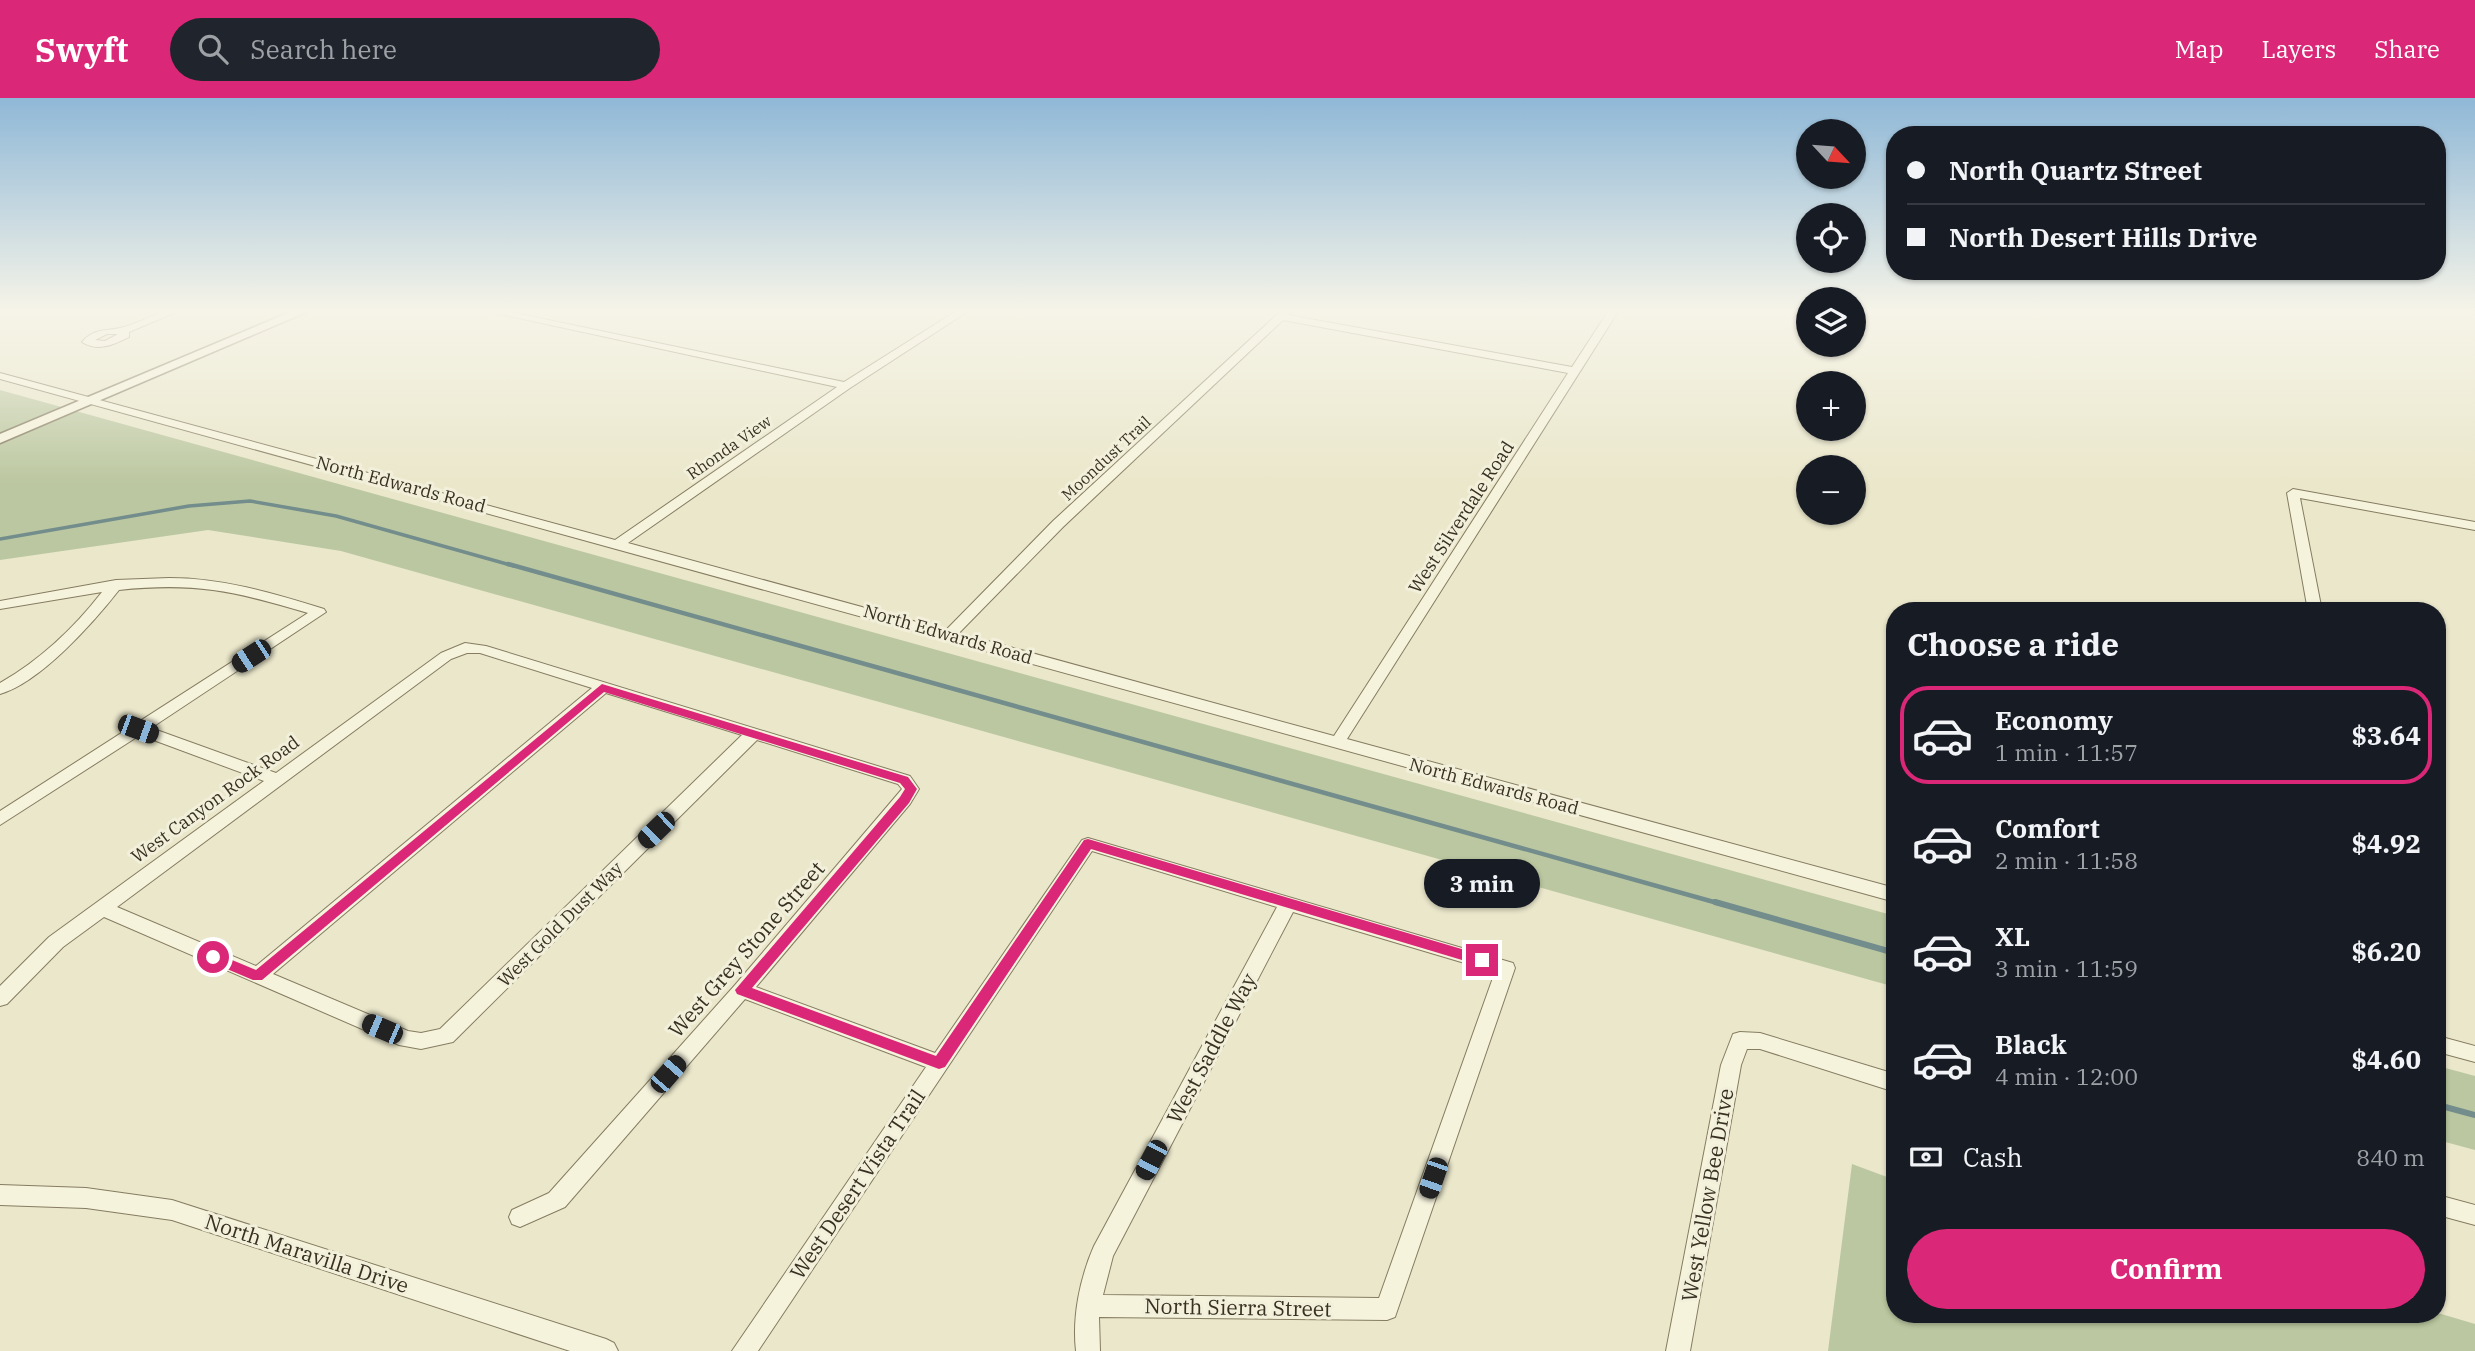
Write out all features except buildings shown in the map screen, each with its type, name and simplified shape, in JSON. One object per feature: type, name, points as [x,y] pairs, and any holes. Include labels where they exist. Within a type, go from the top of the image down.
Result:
[{"type":"street","points":[[0,439],[167,368]]},
{"type":"street","points":[[763,368],[846,386]]},
{"type":"street","name":"Rhonda View","points":[[618,544],[873,368]]},
{"type":"street","name":"Moondust Trail","points":[[950,634],[1058,524],[1225,368]]},
{"type":"street","points":[[1561,368],[1574,371]]},
{"type":"street","name":"West Silverdale Road","points":[[1337,743],[1576,368]]},
{"type":"street","name":"North Edwards Road","points":[[0,376],[950,634],[1886,893]]},
{"type":"street","points":[[2313,602],[2293,493],[2475,526]]},
{"type":"street","points":[[0,605],[116,584],[194,582],[236,588],[320,611],[0,819]]},
{"type":"street","points":[[0,689],[23,676],[81,628],[116,584]]},
{"type":"street","name":"West Canyon Rock Road","points":[[0,998],[56,942],[446,656],[465,648],[481,649],[602,688]]},
{"type":"street","points":[[101,908],[257,976],[602,688],[752,735]]},
{"type":"street","points":[[138,729],[276,779]]},
{"type":"street","name":"West Grey Stone Street","points":[[520,1217],[557,1200],[742,990],[911,789],[904,780],[752,735]]},
{"type":"street","name":"West Gold Dust Way","points":[[257,976],[406,1039],[421,1041],[446,1035],[752,735]]},
{"type":"street","name":"West Desert Vista Trail","points":[[744,1351],[1088,844],[1288,903]]},
{"type":"street","name":"North Sierra Street","points":[[1089,1306],[1387,1309],[1506,968],[1288,903]]},
{"type":"street","name":"West Saddle Way","points":[[1088,1351],[1086,1339],[1089,1306],[1102,1254],[1288,903]]},
{"type":"street","points":[[742,990],[939,1063]]},
{"type":"street","name":"West Yellow Bee Drive","points":[[1678,1351],[1731,1065],[1740,1040],[1760,1041],[1886,1080]]},
{"type":"street","points":[[2446,1046],[2475,1054]]},
{"type":"street","name":"North Maravilla Drive","points":[[0,1195],[42,1194],[129,1202],[172,1210],[606,1351]]},
{"type":"street","points":[[2446,1207],[2475,1215]]},
{"type":"green space","points":[[0,390],[1886,914],[1886,984],[341,551],[208,530],[0,560]]},
{"type":"green space","points":[[2446,1068],[2475,1076],[2475,1150],[2446,1142]]},
{"type":"green space","points":[[1852,1164],[1886,1177],[1886,1323],[2446,1323],[2446,1315],[2475,1324],[2475,1351],[1828,1351]]},
{"type":"waterway","points":[[0,539],[189,506],[250,501],[336,516],[514,566]]},
{"type":"waterway","points":[[508,564],[1721,904]]},
{"type":"waterway","points":[[1715,902],[1886,950]]},
{"type":"waterway","points":[[2446,1107],[2475,1115]]},
{"type":"route","points":[[213,957],[257,976],[602,688],[904,780],[911,789],[904,800],[742,990],[939,1063],[1088,844],[1482,960]]}]
